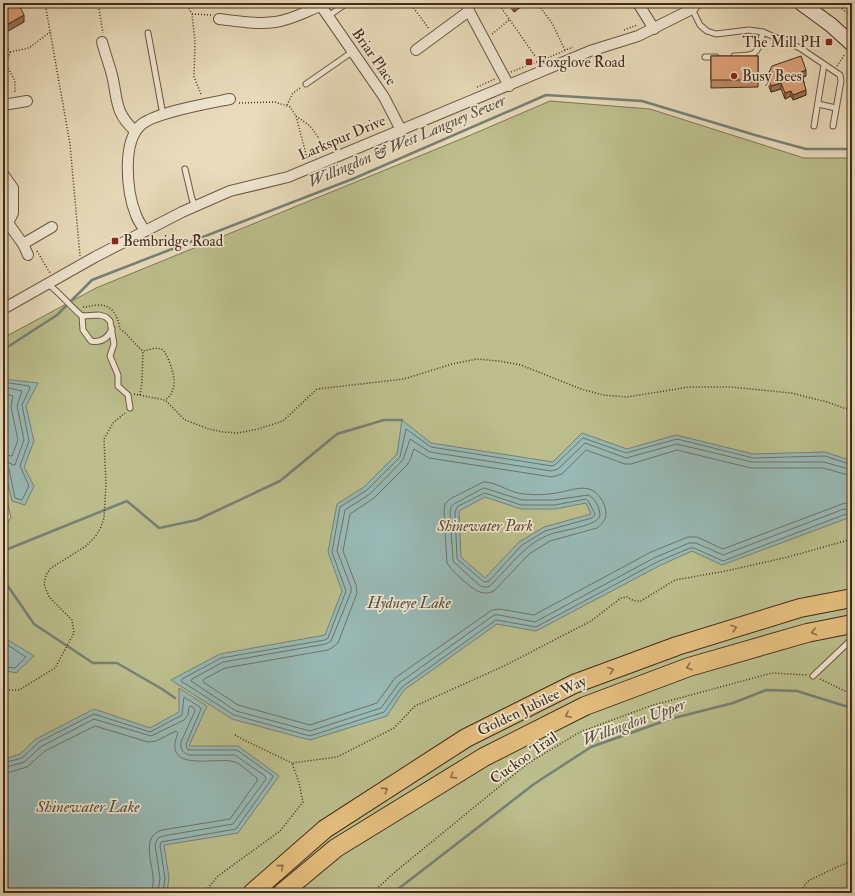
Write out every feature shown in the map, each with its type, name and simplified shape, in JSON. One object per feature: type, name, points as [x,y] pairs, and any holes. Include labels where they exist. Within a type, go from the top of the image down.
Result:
[{"type":"highway","name":"Golden Jubilee Way","points":[[252,893],[332,825],[466,738],[574,684],[699,639],[800,608],[852,598]]},
{"type":"highway","name":"Golden Jubilee Way","points":[[282,893],[336,848],[484,757],[585,706],[689,667],[807,633],[852,624]]},
{"type":"main road","points":[[801,3],[831,25],[850,47]]},
{"type":"street","points":[[638,3],[654,29]]},
{"type":"street","points":[[219,19],[275,23],[290,19],[319,4]]},
{"type":"street","name":"Briar Place","points":[[319,4],[384,97],[401,130]]},
{"type":"street","name":"Larkspur Drive","points":[[4,305],[52,285],[145,231],[195,206],[230,191],[288,177],[590,51],[638,36],[654,29],[695,6]]},
{"type":"street","points":[[416,50],[435,37],[467,7],[509,86]]},
{"type":"street","points":[[102,42],[112,74],[118,109],[126,123],[135,131]]},
{"type":"street","points":[[145,231],[136,214],[129,190],[128,152],[135,131],[143,123],[203,100],[230,99]]},
{"type":"street","points":[[3,105],[27,101]]},
{"type":"street","points":[[3,174],[13,188],[14,214],[5,224],[22,244],[28,255]]},
{"type":"street","points":[[22,244],[52,227]]},
{"type":"lane","points":[[327,17],[347,3]]},
{"type":"lane","points":[[695,6],[700,24],[707,31],[716,34],[749,30],[763,32],[800,48],[840,75],[841,81],[833,126]]},
{"type":"lane","points":[[727,56],[752,55],[759,48],[763,32]]},
{"type":"lane","points":[[148,33],[163,115]]},
{"type":"lane","points":[[306,84],[352,52]]},
{"type":"lane","points":[[705,57],[720,57]]},
{"type":"lane","points":[[814,126],[824,65]]},
{"type":"lane","points":[[818,104],[836,108]]},
{"type":"lane","points":[[185,169],[195,206]]},
{"type":"lane","points":[[52,285],[70,306],[82,316],[99,315],[106,317],[110,321],[114,344],[110,356],[118,375],[118,386],[128,395],[130,408]]},
{"type":"lane","points":[[82,316],[83,330],[91,341],[95,342],[105,339],[110,334],[112,329]]},
{"type":"lane","points":[[813,676],[852,639]]},
{"type":"path","points":[[45,3],[70,144],[80,256]]},
{"type":"path","points":[[98,3],[105,41],[102,42]]},
{"type":"path","points":[[186,3],[192,14],[195,42],[194,77],[203,100]]},
{"type":"path","points":[[410,3],[435,37]]},
{"type":"path","points":[[498,3],[535,56],[542,60]]},
{"type":"path","points":[[538,3],[552,23],[565,50]]},
{"type":"path","points":[[835,3],[852,19]]},
{"type":"path","points":[[192,14],[211,14],[219,19]]},
{"type":"path","points":[[484,40],[510,20]]},
{"type":"path","points":[[10,52],[29,48],[50,32]]},
{"type":"path","points":[[3,43],[10,52]]},
{"type":"path","points":[[834,70],[850,47]]},
{"type":"path","points":[[10,52],[6,64],[15,81],[15,103]]},
{"type":"path","points":[[287,105],[293,94],[306,84]]},
{"type":"path","points":[[230,99],[237,103],[275,102],[290,107],[296,116],[308,162]]},
{"type":"path","points":[[296,116],[310,126],[329,154]]},
{"type":"path","points":[[28,255],[38,251],[52,285]]},
{"type":"path","points":[[79,305],[83,307],[100,305],[110,309],[116,314],[120,330],[128,334],[143,351],[160,349],[165,352],[169,360],[175,382],[171,396],[165,400]]},
{"type":"path","points":[[140,395],[143,351]]},
{"type":"path","points":[[3,690],[19,690],[55,668],[74,633],[72,620],[49,597],[44,584],[46,575],[51,568],[86,546],[95,537],[100,529],[104,517],[106,484],[104,439],[113,423],[130,408],[132,394],[165,400],[185,420],[209,429],[238,433],[258,429],[283,420],[317,389],[404,379],[452,364],[477,359],[521,365],[581,389],[603,395],[627,397],[689,387],[731,387],[791,393],[827,402],[852,411]]},
{"type":"path","points":[[235,735],[246,742],[292,763],[337,757],[394,728],[415,706],[504,666],[590,621],[621,598],[627,596],[634,601],[641,601],[675,580],[750,566],[852,539]]},
{"type":"path","name":"Cuckoo Trail","points":[[372,893],[395,872],[527,764],[580,732],[650,706],[772,673],[813,676],[845,691],[852,690]]},
{"type":"path","points":[[204,893],[218,876],[280,831],[304,802],[300,783],[292,763]]},
{"type":"path","points":[[799,893],[808,881],[838,866],[848,863],[852,865]]},
{"type":"path","points":[[639,893],[652,889]]},
{"type":"path","points":[[470,893],[476,890],[479,893]]},
{"type":"path","points":[[619,893],[626,890],[627,893]]},
{"type":"green space","name":"Shinewater Park","points":[[550,101],[650,109],[804,158],[852,158],[852,893],[3,893],[3,527],[11,518],[3,484],[3,338],[96,288],[466,137]]},
{"type":"water","points":[[3,379],[38,383],[26,406],[34,441],[24,467],[34,486],[25,505],[12,501],[3,462]]},
{"type":"water","name":"Hydneye Lake","points":[[402,420],[431,443],[553,462],[582,433],[627,449],[676,435],[753,454],[825,452],[852,461],[852,520],[848,518],[722,565],[692,551],[659,566],[536,631],[497,624],[404,690],[387,716],[310,740],[232,719],[171,680],[220,654],[325,635],[342,591],[328,552],[337,504],[364,487],[397,454]],"holes":[[[485,497],[521,509],[555,509],[586,503],[591,514],[544,527],[519,542],[485,578],[461,557],[459,511]]]},
{"type":"water","points":[[3,637],[34,656],[16,673],[3,670]]},
{"type":"water","name":"Shinewater Lake","points":[[179,688],[207,706],[189,746],[238,746],[279,776],[238,833],[164,845],[169,878],[167,893],[3,893],[3,760],[20,754],[36,739],[94,709],[150,728],[179,712]]},
{"type":"building","points":[[3,3],[18,3],[24,15],[3,27]]},
{"type":"building","points":[[511,3],[518,3],[514,6]]},
{"type":"building","name":"Busy Bees","points":[[711,56],[758,56],[758,80],[711,80]]},
{"type":"building","points":[[801,56],[806,70],[801,72],[806,90],[793,95],[791,91],[785,93],[781,83],[771,86],[767,76],[772,66]]},
{"type":"building","points":[[852,94],[852,124],[848,123]]},
{"type":"waterway","name":"Willingdon & West Langney Sewer","points":[[3,350],[57,315],[92,280],[355,178],[546,95],[642,101],[806,149],[852,149]]},
{"type":"waterway","points":[[3,551],[127,501],[159,528],[197,520],[280,481],[337,434],[384,420],[402,420]]},
{"type":"waterway","points":[[3,579],[34,624],[93,663],[117,663],[175,698]]},
{"type":"waterway","name":"Willingdon Upper","points":[[393,893],[534,784],[591,747],[670,719],[733,703],[766,690],[797,691],[845,706],[852,706]]},
{"type":"place","name":"The Mill PH","points":[[829,42]]},
{"type":"place","name":"Foxglove Road","points":[[529,62]]},
{"type":"place","name":"Busy Bees","points":[[734,76]]},
{"type":"place","name":"Bembridge Road","points":[[115,241]]}]
